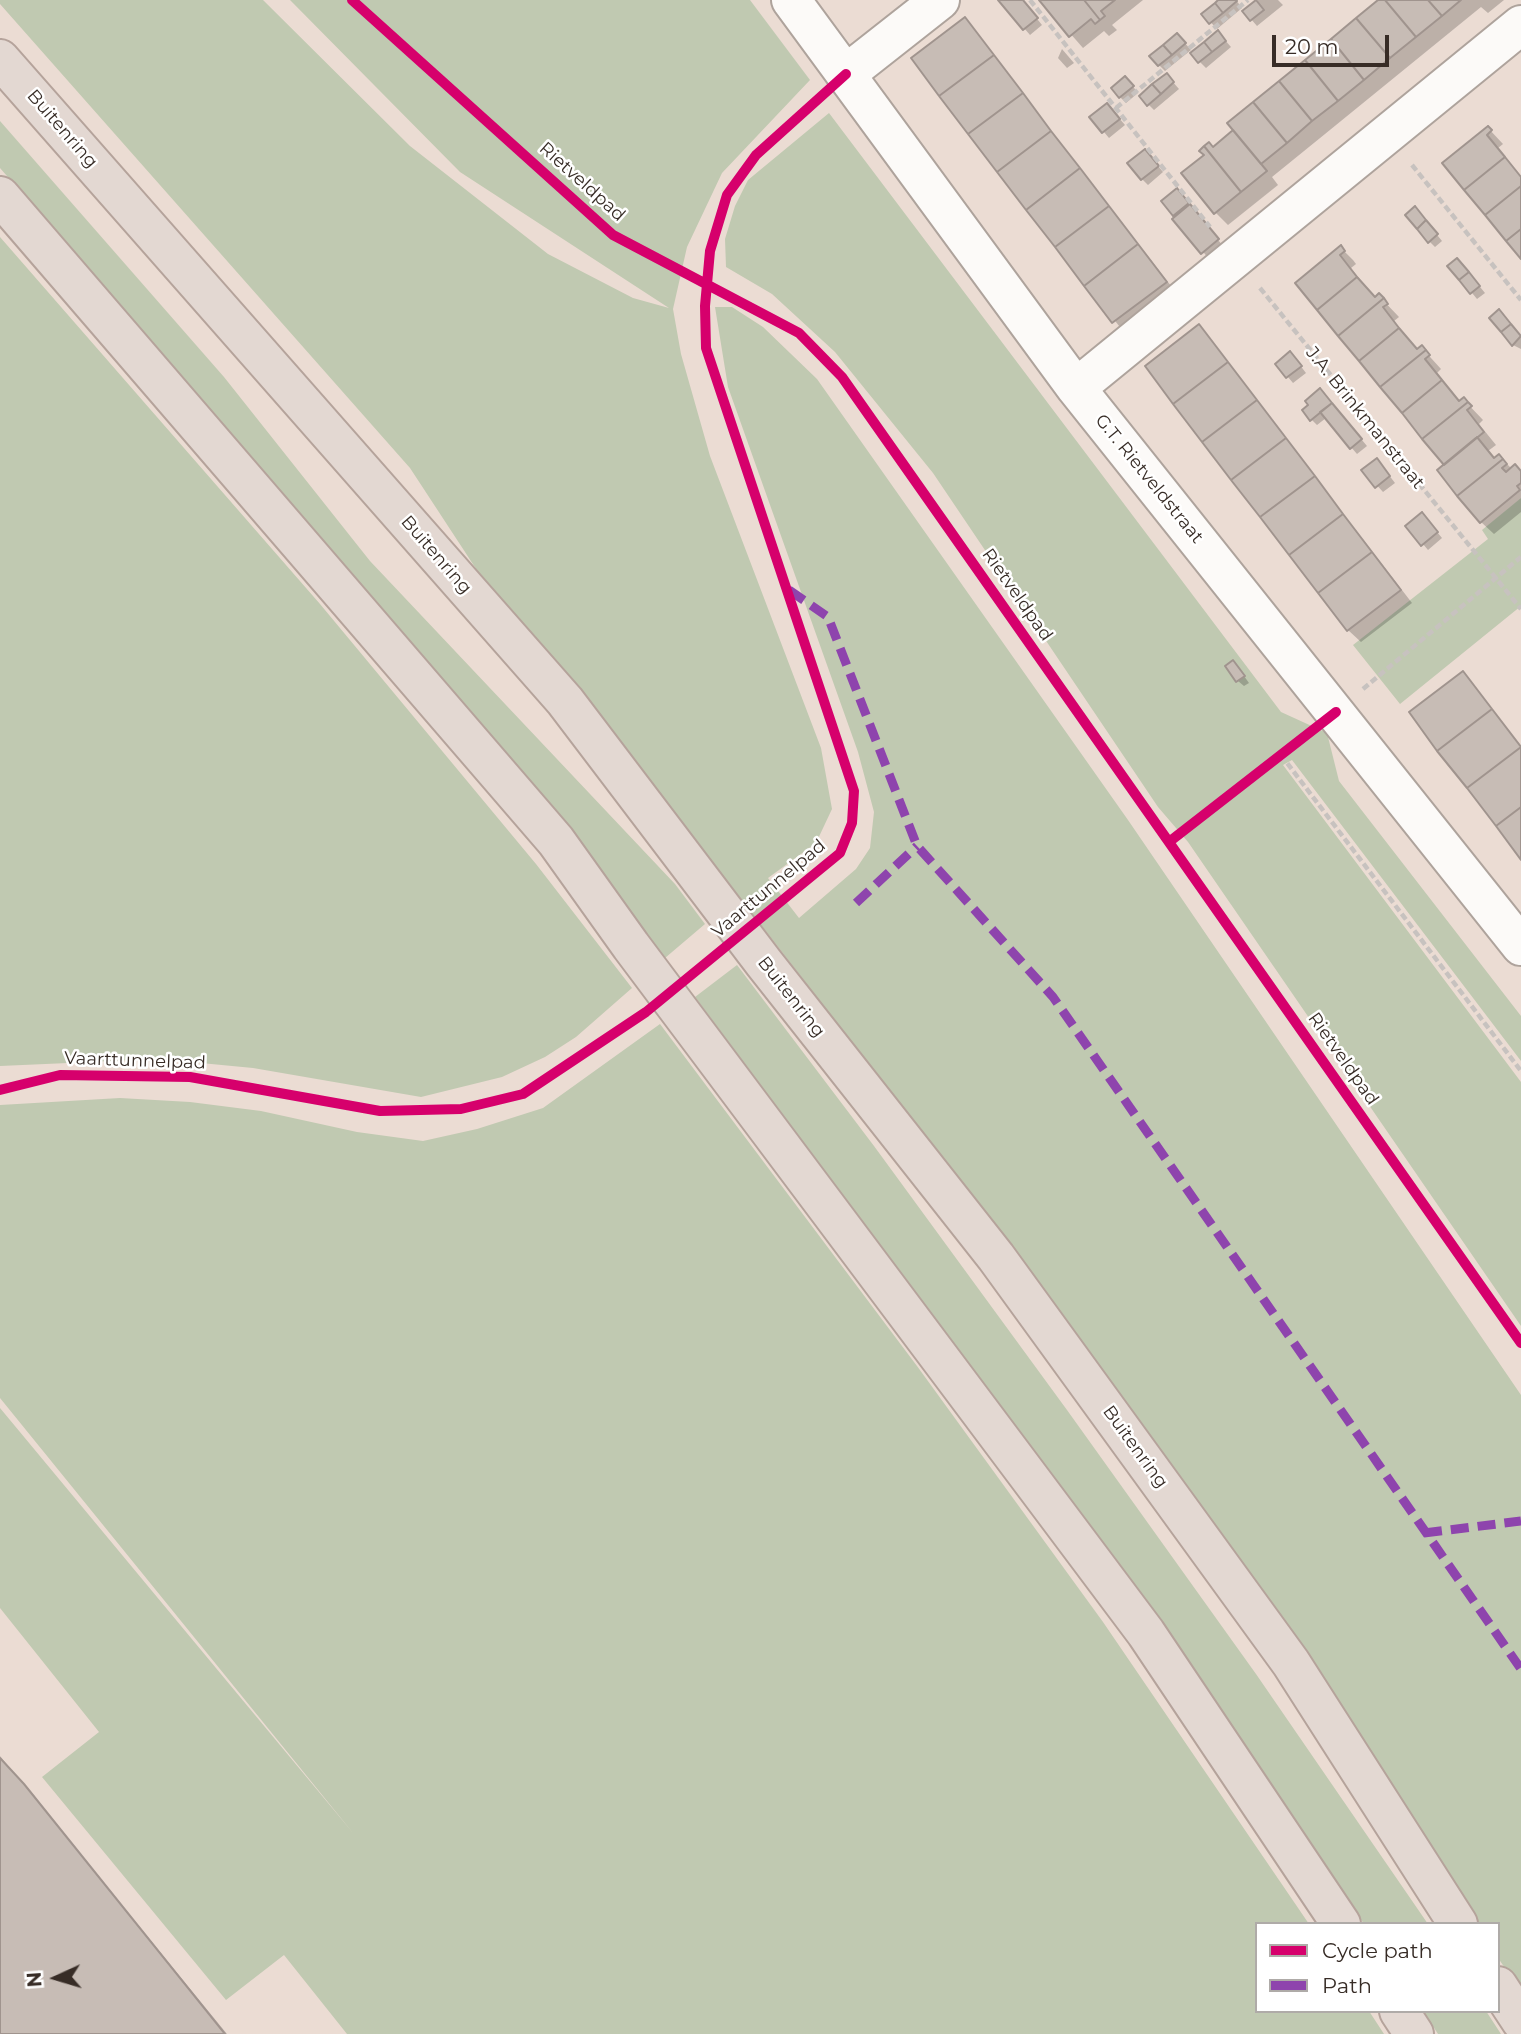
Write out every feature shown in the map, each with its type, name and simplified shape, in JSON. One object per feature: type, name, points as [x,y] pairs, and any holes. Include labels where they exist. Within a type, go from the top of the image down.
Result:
[{"type":"highway","name":"Buitenring","points":[[0,59],[565,701],[764,963],[996,1257],[1275,1640],[1457,1922]]},
{"type":"highway","points":[[0,196],[556,841],[631,946],[1146,1633],[1340,1922]]},
{"type":"highway","points":[[1500,1989],[1521,2021]]},
{"type":"highway","points":[[1400,2013],[1414,2034]]},
{"type":"street","name":"G.T. Rietveldstraat","points":[[791,0],[1076,388],[1521,946]]},
{"type":"street","points":[[846,74],[924,5]]},
{"type":"street","points":[[1076,388],[1521,25]]},
{"type":"path","points":[[1116,108],[1248,0]]},
{"type":"path","points":[[1388,134],[1521,300]]},
{"type":"path","points":[[1270,763],[1336,712],[1521,557]]},
{"type":"path","points":[[1281,755],[1521,1071]]},
{"type":"green space","points":[[0,0],[263,0],[410,146],[548,254],[633,298],[669,308],[460,172],[290,0],[750,0],[810,80],[722,173],[687,247],[673,309],[681,354],[710,456],[821,748],[832,809],[816,843],[768,878],[799,918],[856,869],[870,848],[874,812],[858,752],[728,387],[715,307],[732,307],[763,327],[817,379],[1128,820],[1521,1395],[1521,1991],[1500,1961],[1500,1922],[1474,1922],[1195,1505],[826,1009],[622,745],[484,581],[410,468],[0,4]]},
{"type":"green space","points":[[829,113],[1281,712],[1327,733],[1339,781],[1521,1016],[1521,1061],[1292,760],[1283,765],[1521,1082],[1521,1326],[1188,842],[1158,807],[933,473],[835,352],[772,294],[726,267],[725,239],[735,206],[748,180]]},
{"type":"green space","points":[[0,121],[224,377],[370,561],[675,884],[705,924],[665,958],[598,868],[331,550],[0,168]]},
{"type":"green space","points":[[0,237],[320,604],[536,864],[632,988],[576,1037],[545,1057],[502,1077],[421,1097],[253,1068],[159,1059],[0,1066]]},
{"type":"green space","points":[[1521,498],[1521,606],[1400,704],[1353,645],[1488,539],[1482,530]]},
{"type":"green space","points":[[737,965],[874,1146],[1067,1410],[1256,1674],[1427,1922],[1363,1922],[1172,1643],[695,997]]},
{"type":"green space","points":[[660,1024],[917,1366],[1103,1622],[1308,1922],[1255,1922],[1255,2013],[1370,2013],[1384,2034],[347,2034],[284,1955],[226,2000],[42,1777],[99,1732],[0,1608],[0,1408],[353,1833],[0,1398],[0,1105],[120,1098],[190,1102],[261,1111],[357,1132],[423,1141],[477,1129],[543,1108]]},
{"type":"green space","points":[[1424,2013],[1487,2013],[1501,2034],[1438,2034]]},
{"type":"building","points":[[998,0],[1023,0],[1038,18],[1023,30]]},
{"type":"building","points":[[1039,0],[1084,0],[1100,20],[1095,24],[1091,19],[1069,37]]},
{"type":"building","points":[[1084,0],[1115,0],[1101,11],[1105,16],[1100,20]]},
{"type":"building","points":[[1218,0],[1237,1],[1223,13],[1215,3]]},
{"type":"building","points":[[1256,0],[1264,10],[1250,21],[1242,11]]},
{"type":"building","points":[[1378,0],[1385,0],[1416,37],[1390,58],[1356,18]]},
{"type":"building","points":[[1385,0],[1428,0],[1442,16],[1416,37]]},
{"type":"building","points":[[1428,0],[1461,0],[1442,16]]},
{"type":"building","points":[[1215,3],[1223,13],[1209,24],[1201,14]]},
{"type":"building","points":[[965,17],[994,55],[939,96],[911,58]]},
{"type":"building","points":[[1356,18],[1390,58],[1364,80],[1331,39]]},
{"type":"building","points":[[1218,30],[1226,41],[1212,52],[1204,42]]},
{"type":"building","points":[[1177,33],[1186,43],[1172,55],[1163,45]]},
{"type":"building","points":[[1331,39],[1364,80],[1338,101],[1305,60]]},
{"type":"building","points":[[1204,42],[1212,52],[1198,63],[1190,53]]},
{"type":"building","points":[[1163,45],[1172,55],[1158,66],[1149,56]]},
{"type":"building","points":[[994,55],[1023,93],[968,134],[939,96]]},
{"type":"building","points":[[1305,60],[1338,101],[1312,121],[1279,81]]},
{"type":"building","points":[[1167,73],[1174,82],[1161,94],[1152,84]]},
{"type":"building","points":[[1125,76],[1134,86],[1119,98],[1111,88]]},
{"type":"building","points":[[1279,81],[1312,121],[1287,143],[1253,102]]},
{"type":"building","points":[[1152,84],[1161,94],[1147,106],[1139,96]]},
{"type":"building","points":[[1023,93],[1051,131],[997,172],[968,134]]},
{"type":"building","points":[[1253,102],[1287,143],[1261,164],[1227,123]]},
{"type":"building","points":[[1107,103],[1120,119],[1102,133],[1089,117]]},
{"type":"building","points":[[1488,126],[1492,130],[1487,135],[1505,157],[1464,190],[1442,163]]},
{"type":"building","points":[[1233,130],[1267,171],[1241,192],[1204,146],[1209,142],[1213,147]]},
{"type":"building","points":[[1051,131],[1080,168],[1026,210],[997,172]]},
{"type":"building","points":[[1204,146],[1241,192],[1214,214],[1181,173],[1204,155],[1199,151]]},
{"type":"building","points":[[1145,149],[1159,166],[1141,180],[1127,163]]},
{"type":"building","points":[[1505,157],[1521,177],[1521,186],[1485,215],[1464,190]]},
{"type":"building","points":[[1080,168],[1109,206],[1055,247],[1026,210]]},
{"type":"building","points":[[1521,186],[1521,229],[1506,241],[1485,215]]},
{"type":"building","points":[[1177,188],[1189,203],[1173,216],[1161,201]]},
{"type":"building","points":[[1190,204],[1219,239],[1201,254],[1172,219]]},
{"type":"building","points":[[1109,206],[1138,244],[1084,286],[1055,247]]},
{"type":"building","points":[[1415,206],[1426,220],[1417,229],[1405,215]]},
{"type":"building","points":[[1426,220],[1438,234],[1428,243],[1417,229]]},
{"type":"building","points":[[1521,229],[1521,259],[1506,241]]},
{"type":"building","points":[[1138,244],[1167,282],[1112,323],[1084,286]]},
{"type":"building","points":[[1341,245],[1345,251],[1340,255],[1357,277],[1317,310],[1295,283]]},
{"type":"building","points":[[1457,258],[1469,272],[1459,280],[1447,266]]},
{"type":"building","points":[[1469,272],[1480,286],[1470,294],[1459,280]]},
{"type":"building","points":[[1357,277],[1375,297],[1379,293],[1384,298],[1338,336],[1317,310]]},
{"type":"building","points":[[1384,298],[1388,304],[1383,307],[1399,328],[1359,361],[1338,336]]},
{"type":"building","points":[[1499,309],[1511,324],[1501,332],[1489,318]]},
{"type":"building","points":[[1199,324],[1228,362],[1173,404],[1145,366]]},
{"type":"building","points":[[1511,324],[1521,336],[1512,346],[1501,332]]},
{"type":"building","points":[[1399,328],[1417,349],[1422,345],[1426,350],[1380,387],[1359,361]]},
{"type":"building","points":[[1426,350],[1430,355],[1425,359],[1442,380],[1402,413],[1380,387]]},
{"type":"building","points":[[1290,351],[1302,366],[1286,378],[1275,364]]},
{"type":"building","points":[[1228,362],[1257,400],[1202,442],[1173,404]]},
{"type":"building","points":[[1442,380],[1459,401],[1464,397],[1468,402],[1422,439],[1402,413]]},
{"type":"building","points":[[1320,388],[1332,403],[1310,421],[1302,410],[1308,405],[1305,401]]},
{"type":"building","points":[[1257,400],[1286,438],[1231,480],[1202,442]]},
{"type":"building","points":[[1468,402],[1472,406],[1467,410],[1484,432],[1444,465],[1422,439]]},
{"type":"building","points":[[1332,403],[1362,439],[1350,449],[1320,412]]},
{"type":"building","points":[[1477,437],[1494,458],[1499,454],[1503,459],[1457,496],[1437,470]]},
{"type":"building","points":[[1286,438],[1315,476],[1260,517],[1231,480]]},
{"type":"building","points":[[1377,458],[1390,476],[1375,488],[1361,470]]},
{"type":"building","points":[[1503,459],[1507,464],[1502,468],[1506,472],[1515,464],[1521,471],[1521,483],[1517,486],[1520,490],[1480,523],[1457,496]]},
{"type":"building","points":[[1315,476],[1343,514],[1289,555],[1260,517]]},
{"type":"building","points":[[1422,512],[1438,532],[1421,546],[1405,526]]},
{"type":"building","points":[[1343,514],[1372,552],[1318,593],[1289,555]]},
{"type":"building","points":[[1372,552],[1401,590],[1347,631],[1318,593]]},
{"type":"building","points":[[1233,660],[1245,676],[1236,682],[1225,666]]},
{"type":"building","points":[[1463,671],[1492,709],[1437,751],[1409,712]]},
{"type":"building","points":[[1492,709],[1521,747],[1467,788],[1437,751]]},
{"type":"building","points":[[1521,747],[1521,807],[1496,826],[1467,788]]},
{"type":"building","points":[[1521,807],[1521,860],[1496,826]]},
{"type":"building","points":[[0,1758],[24,1784],[225,2034],[0,2034]]},
{"type":"marked path","points":[[789,590],[828,617],[917,846],[1053,997],[1521,1669]]},
{"type":"marked path","points":[[856,903],[917,846]]},
{"type":"marked path","points":[[1424,1533],[1521,1521]]},
{"type":"cycle path","name":"Rietveldpad","points":[[352,0],[613,235],[799,333],[842,377],[1521,1343]]},
{"type":"cycle path","name":"Vaarttunnelpad","points":[[0,1090],[60,1075],[190,1077],[380,1111],[461,1109],[523,1094],[646,1012],[840,853],[852,823],[854,791],[706,348],[705,306],[710,251],[727,195],[756,155],[846,74]]},
{"type":"cycle path","points":[[1169,842],[1336,712]]}]
